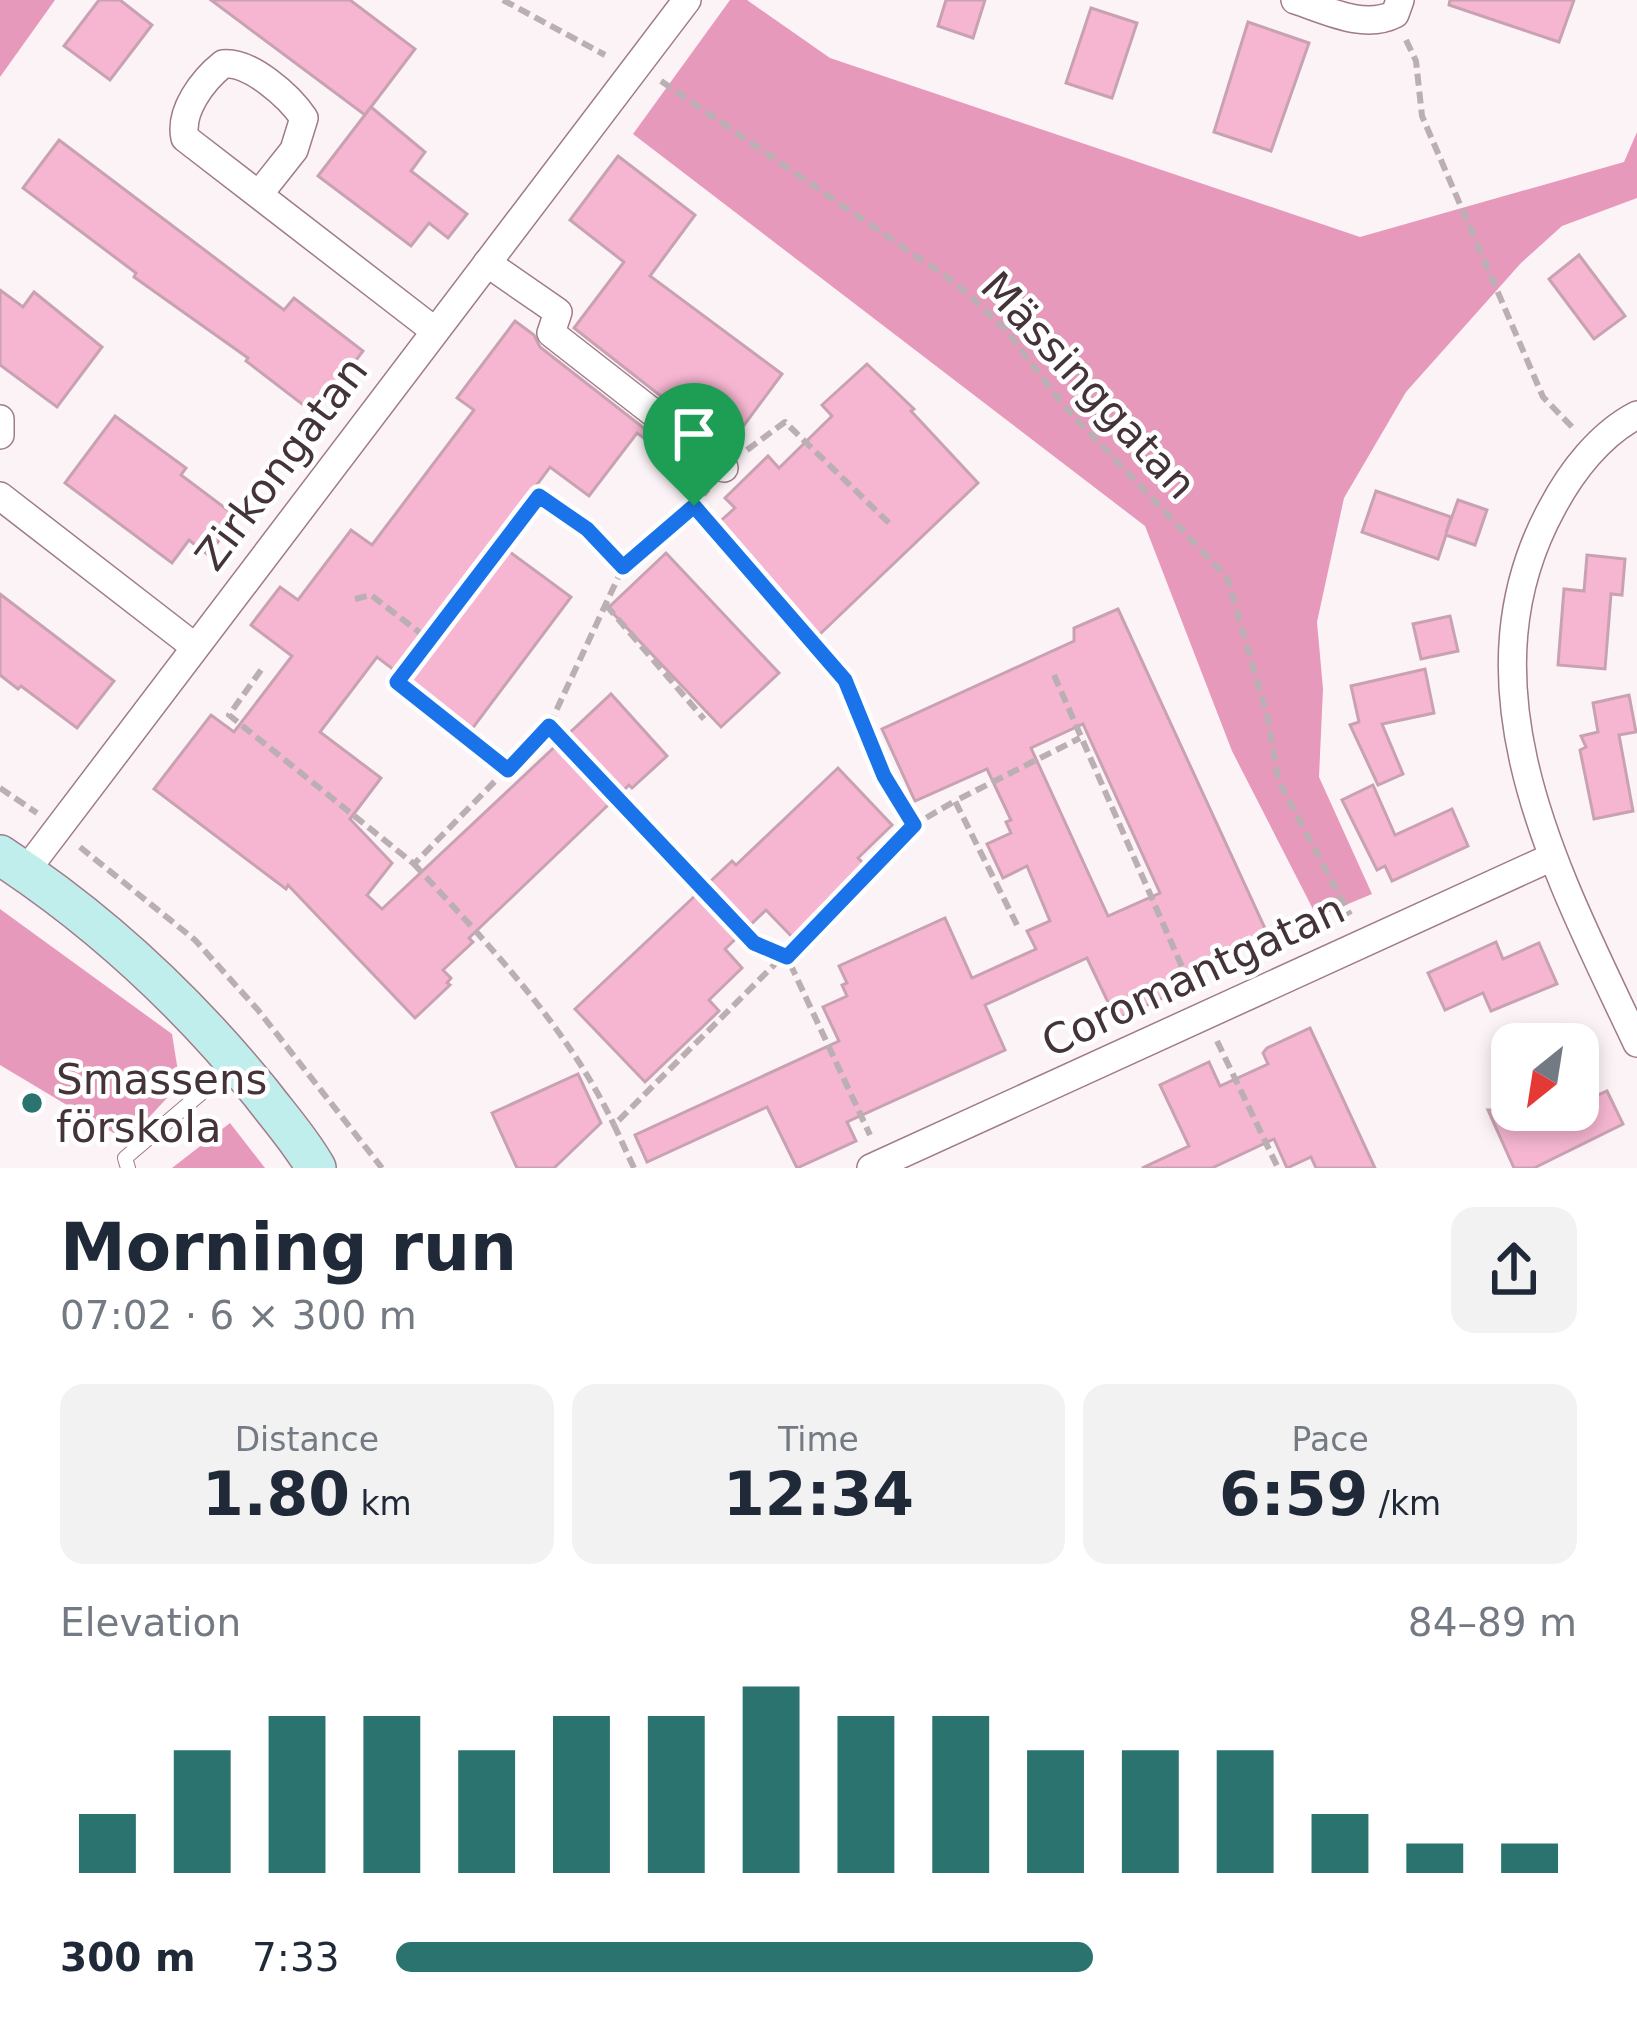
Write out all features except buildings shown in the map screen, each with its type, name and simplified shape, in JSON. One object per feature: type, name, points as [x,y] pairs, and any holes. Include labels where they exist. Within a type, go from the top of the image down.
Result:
[{"type":"street","name":"Zirkongatan","points":[[12,863],[58,829],[687,0]]},
{"type":"street","points":[[1295,0],[1360,21],[1385,19],[1398,7]]},
{"type":"street","points":[[260,194],[294,150],[304,118],[292,103],[242,65],[223,64],[188,108],[185,137],[435,331]]},
{"type":"street","points":[[487,263],[557,312],[551,333],[724,468]]},
{"type":"street","points":[[1637,415],[1620,424],[1569,477],[1538,534],[1514,627],[1510,665],[1526,774],[1550,858],[1637,1042]]},
{"type":"street","points":[[0,419],[0,435]]},
{"type":"street","points":[[0,496],[195,647]]},
{"type":"street","name":"Coromantgatan","points":[[877,1165],[1550,858]]},
{"type":"street","points":[[12,863],[100,929],[236,1063],[316,1168]]},
{"type":"lane","points":[[128,1168],[125,1157],[236,1063]]},
{"type":"path","name":"Mässinggatan","points":[[503,0],[667,83],[957,284],[1005,329],[1065,406],[1227,577],[1268,719],[1278,780],[1365,942]]},
{"type":"path","points":[[1398,7],[1416,61],[1422,116],[1543,397],[1594,450]]},
{"type":"path","points":[[414,864],[549,726],[623,567],[694,506],[724,468],[784,422],[891,525]]},
{"type":"path","points":[[508,770],[397,682],[539,496],[587,529],[623,567]]},
{"type":"path","points":[[694,506],[845,680],[884,776],[914,825]]},
{"type":"path","points":[[355,599],[371,595],[428,640]]},
{"type":"path","points":[[606,605],[704,719]]},
{"type":"path","points":[[262,670],[229,715],[414,864],[476,931],[591,1076],[634,1168]]},
{"type":"path","points":[[1054,675],[1204,1016],[1278,1168]]},
{"type":"path","points":[[549,726],[754,943],[787,957],[877,1165]]},
{"type":"path","points":[[614,1125],[914,825],[1080,737]]},
{"type":"path","points":[[0,788],[196,940],[258,1010],[382,1168]]},
{"type":"path","points":[[955,801],[1017,925]]},
{"type":"shaded area","points":[[0,0],[55,0],[0,77]]},
{"type":"shaded area","points":[[730,0],[747,0],[830,58],[1360,237],[1624,162],[1637,132],[1637,198],[1562,226],[1521,263],[1406,392],[1344,498],[1317,622],[1323,689],[1319,777],[1372,894],[1317,917],[1232,751],[1145,526],[633,134]]},
{"type":"shaded area","points":[[0,909],[172,1034],[180,1084],[127,1141],[0,1065]]},
{"type":"shaded area","points":[[230,1123],[265,1168],[172,1168]]},
{"type":"place","name":"Smassens förskola","points":[[32,1103]]},
{"type":"route","points":[[539,496],[587,529],[623,567],[694,506],[845,680],[884,776],[914,825],[787,957],[754,943],[549,726],[508,770],[397,682],[539,496]]}]
